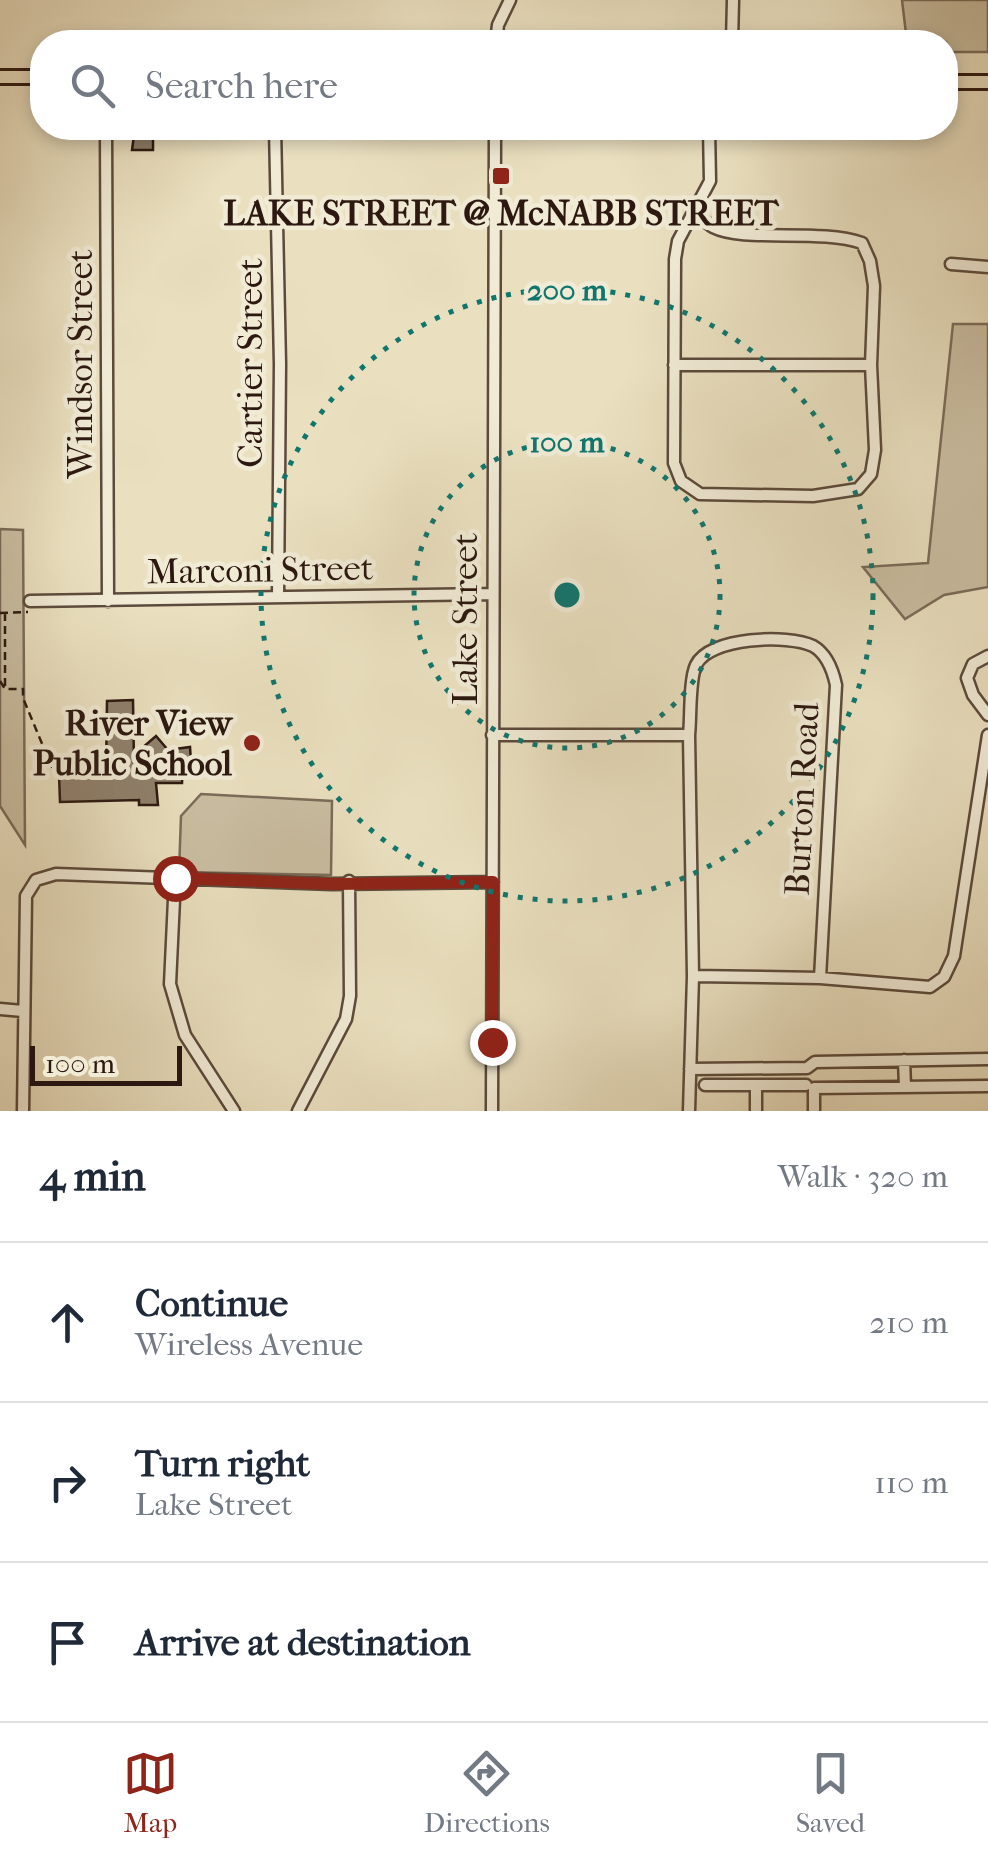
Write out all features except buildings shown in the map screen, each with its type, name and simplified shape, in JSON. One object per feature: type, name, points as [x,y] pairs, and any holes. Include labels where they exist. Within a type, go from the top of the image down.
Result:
[{"type":"main road","points":[[0,77],[30,77]]},
{"type":"main road","points":[[958,82],[988,82]]},
{"type":"street","points":[[497,30],[510,0]]},
{"type":"street","points":[[732,30],[733,0]]},
{"type":"street","name":"Windsor Street","points":[[106,140],[108,601]]},
{"type":"street","name":"Cartier Street","points":[[275,140],[280,364],[278,597]]},
{"type":"street","name":"Lake Street","points":[[492,1111],[495,140]]},
{"type":"street","points":[[694,213],[726,230],[842,236],[862,243],[874,286],[874,450],[871,474],[858,489],[813,496],[700,494],[681,481],[674,462],[675,259],[678,241],[710,181],[710,140]]},
{"type":"street","points":[[951,264],[988,267]]},
{"type":"street","points":[[674,365],[871,366]]},
{"type":"street","name":"Marconi Street","points":[[30,601],[492,594]]},
{"type":"street","name":"Burton Road","points":[[690,1111],[693,976],[689,735],[696,665],[709,650],[729,642],[787,641],[813,646],[828,660],[836,685],[820,978]]},
{"type":"street","points":[[988,656],[973,664],[967,678],[988,716]]},
{"type":"street","points":[[492,735],[689,735]]},
{"type":"street","points":[[693,976],[820,978],[930,987],[944,976],[954,956],[988,735]]},
{"type":"street","points":[[23,1111],[26,896],[36,880],[56,874],[332,884],[493,882]]},
{"type":"street","points":[[175,878],[170,984],[185,1035],[234,1111]]},
{"type":"street","points":[[298,1111],[346,1019],[350,996],[349,881]]},
{"type":"street","points":[[0,1009],[24,1011]]},
{"type":"street","points":[[904,1060],[905,1087]]},
{"type":"street","points":[[690,1069],[806,1068],[815,1062],[988,1060]]},
{"type":"street","points":[[705,1085],[806,1085]]},
{"type":"street","points":[[756,1085],[756,1111]]},
{"type":"street","points":[[814,1111],[814,1088],[988,1086]]},
{"type":"path","points":[[5,686],[2,613],[28,612],[30,601]]},
{"type":"path","points":[[0,680],[5,689],[23,690],[53,770]]},
{"type":"shaded area","points":[[902,0],[988,0],[988,52],[958,52],[958,30],[906,30]]},
{"type":"shaded area","points":[[953,324],[988,324],[988,587],[944,595],[905,619],[863,567],[928,563]]},
{"type":"shaded area","points":[[0,529],[23,530],[25,845],[0,806]]},
{"type":"shaded area","points":[[201,794],[332,801],[331,875],[179,872],[181,816]]},
{"type":"place","name":"LAKE STREET @ McNABB STREET","points":[[501,176]]},
{"type":"place","name":"River View Public School","points":[[252,743]]},
{"type":"route","points":[[175,878],[332,884],[493,882],[492,1042]]}]
